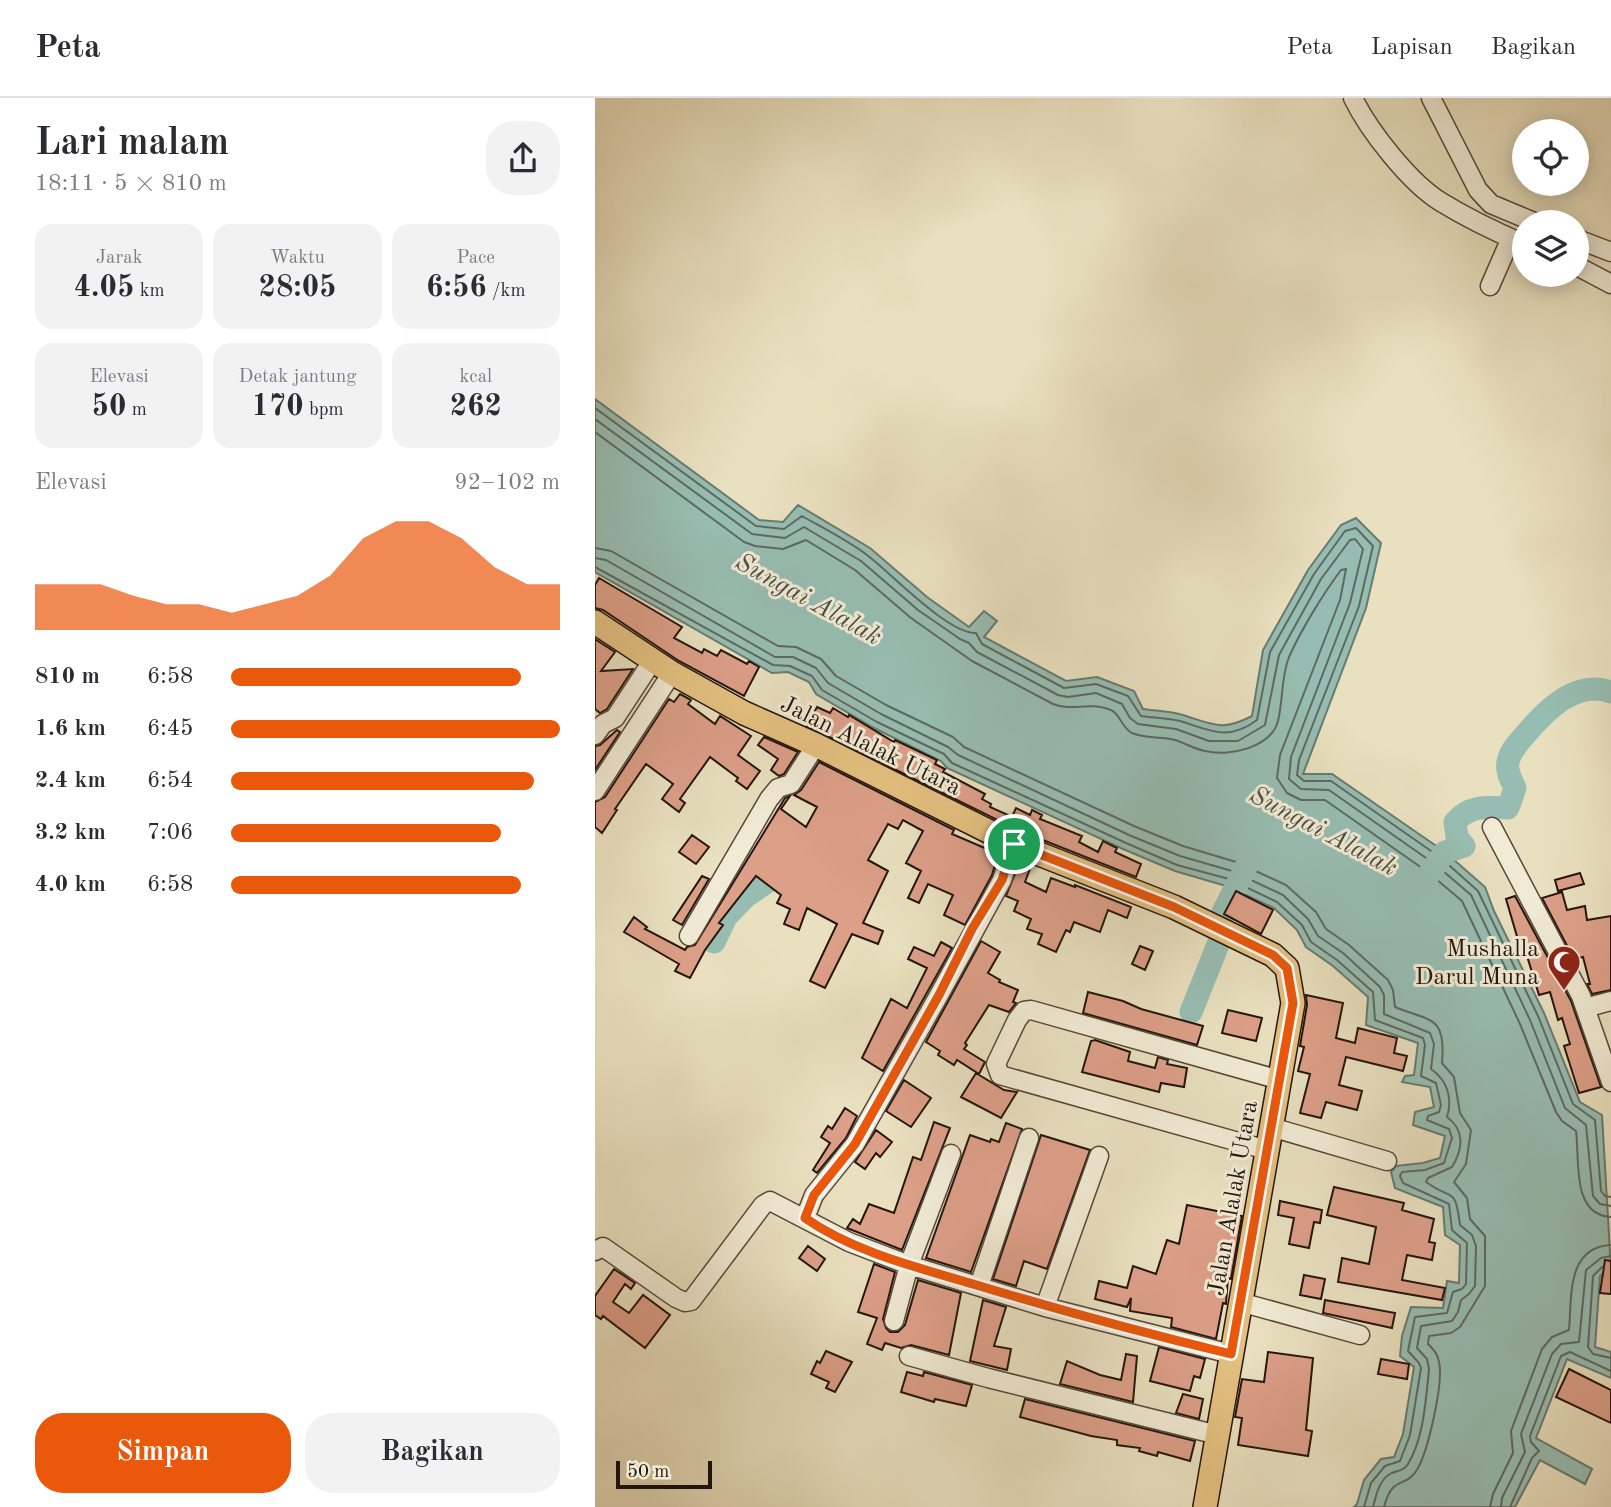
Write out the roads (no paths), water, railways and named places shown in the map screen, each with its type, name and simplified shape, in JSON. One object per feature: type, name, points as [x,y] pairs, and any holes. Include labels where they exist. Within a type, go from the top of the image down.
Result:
[{"type":"main road","name":"Jalan Alalak Utara","points":[[595,622],[672,673],[744,713],[816,745],[1014,844],[1220,928],[1273,955],[1287,968],[1293,1003],[1205,1507]]},
{"type":"street","points":[[1353,98],[1370,126],[1410,174],[1439,201],[1512,238]]},
{"type":"street","points":[[1431,98],[1475,187],[1492,204],[1512,213]]},
{"type":"street","points":[[1589,244],[1611,252]]},
{"type":"street","points":[[1490,286],[1512,251]]},
{"type":"street","points":[[1589,272],[1611,284]]},
{"type":"street","points":[[595,735],[603,724],[615,718],[653,660]]},
{"type":"street","points":[[595,791],[672,673]]},
{"type":"street","points":[[689,936],[769,799],[778,788],[791,784],[816,745]]},
{"type":"street","points":[[1492,827],[1530,903],[1559,950],[1585,1008],[1611,1082]]},
{"type":"street","points":[[805,1218],[814,1195],[855,1144],[932,1007],[1002,880],[1014,844]]},
{"type":"street","points":[[1585,1008],[1611,1001]]},
{"type":"street","points":[[1267,1150],[1000,1075],[996,1064],[1017,1020],[1024,1011],[1031,1010],[1280,1080]]},
{"type":"street","points":[[1271,1127],[1387,1161]]},
{"type":"street","points":[[979,1286],[1029,1138]]},
{"type":"street","points":[[894,1321],[909,1265],[951,1154]]},
{"type":"street","points":[[1045,1307],[1100,1156]]},
{"type":"street","points":[[595,1251],[603,1247],[685,1302],[696,1297],[764,1205],[775,1202],[849,1242],[909,1265],[1045,1307],[1231,1354]]},
{"type":"street","points":[[1240,1302],[1360,1335]]},
{"type":"street","points":[[909,1356],[1218,1435]]},
{"type":"water","name":"Sungai Alalak","points":[[595,399],[759,520],[783,522],[798,505],[870,548],[927,597],[969,627],[984,611],[997,621],[984,637],[1066,681],[1097,677],[1134,691],[1143,709],[1178,714],[1217,725],[1233,724],[1252,716],[1263,650],[1308,570],[1341,525],[1356,518],[1381,543],[1366,608],[1303,774],[1332,774],[1445,852],[1485,887],[1544,1013],[1580,1102],[1602,1115],[1611,1270],[1600,1276],[1595,1347],[1611,1352],[1611,1378],[1567,1359],[1536,1438],[1592,1469],[1585,1484],[1540,1460],[1515,1507],[1354,1507],[1364,1480],[1381,1459],[1394,1457],[1403,1434],[1414,1367],[1400,1356],[1402,1336],[1411,1307],[1443,1308],[1447,1281],[1459,1283],[1460,1245],[1445,1235],[1443,1207],[1395,1188],[1391,1172],[1396,1166],[1440,1158],[1445,1136],[1413,1125],[1415,1112],[1434,1107],[1430,1087],[1402,1082],[1405,1076],[1414,1075],[1418,1043],[1366,1025],[1368,997],[1333,966],[1306,947],[1297,930],[1274,908],[1226,886],[1175,871],[1123,849],[947,768],[941,761],[874,728],[816,694],[809,682],[788,672],[772,673],[595,572]]},
{"type":"waterway","points":[[1427,877],[1445,852],[1464,846],[1457,837],[1455,822],[1461,816],[1479,808],[1508,808],[1515,788],[1508,772],[1509,758],[1517,744],[1542,716],[1574,694],[1598,689],[1611,692]]},
{"type":"waterway","points":[[714,942],[726,917],[745,897],[773,878],[782,862]]},
{"type":"waterway","points":[[1191,1012],[1221,937],[1222,914],[1248,863]]},
{"type":"place","name":"Mushalla Darul Muna","points":[[1564,992]]}]
